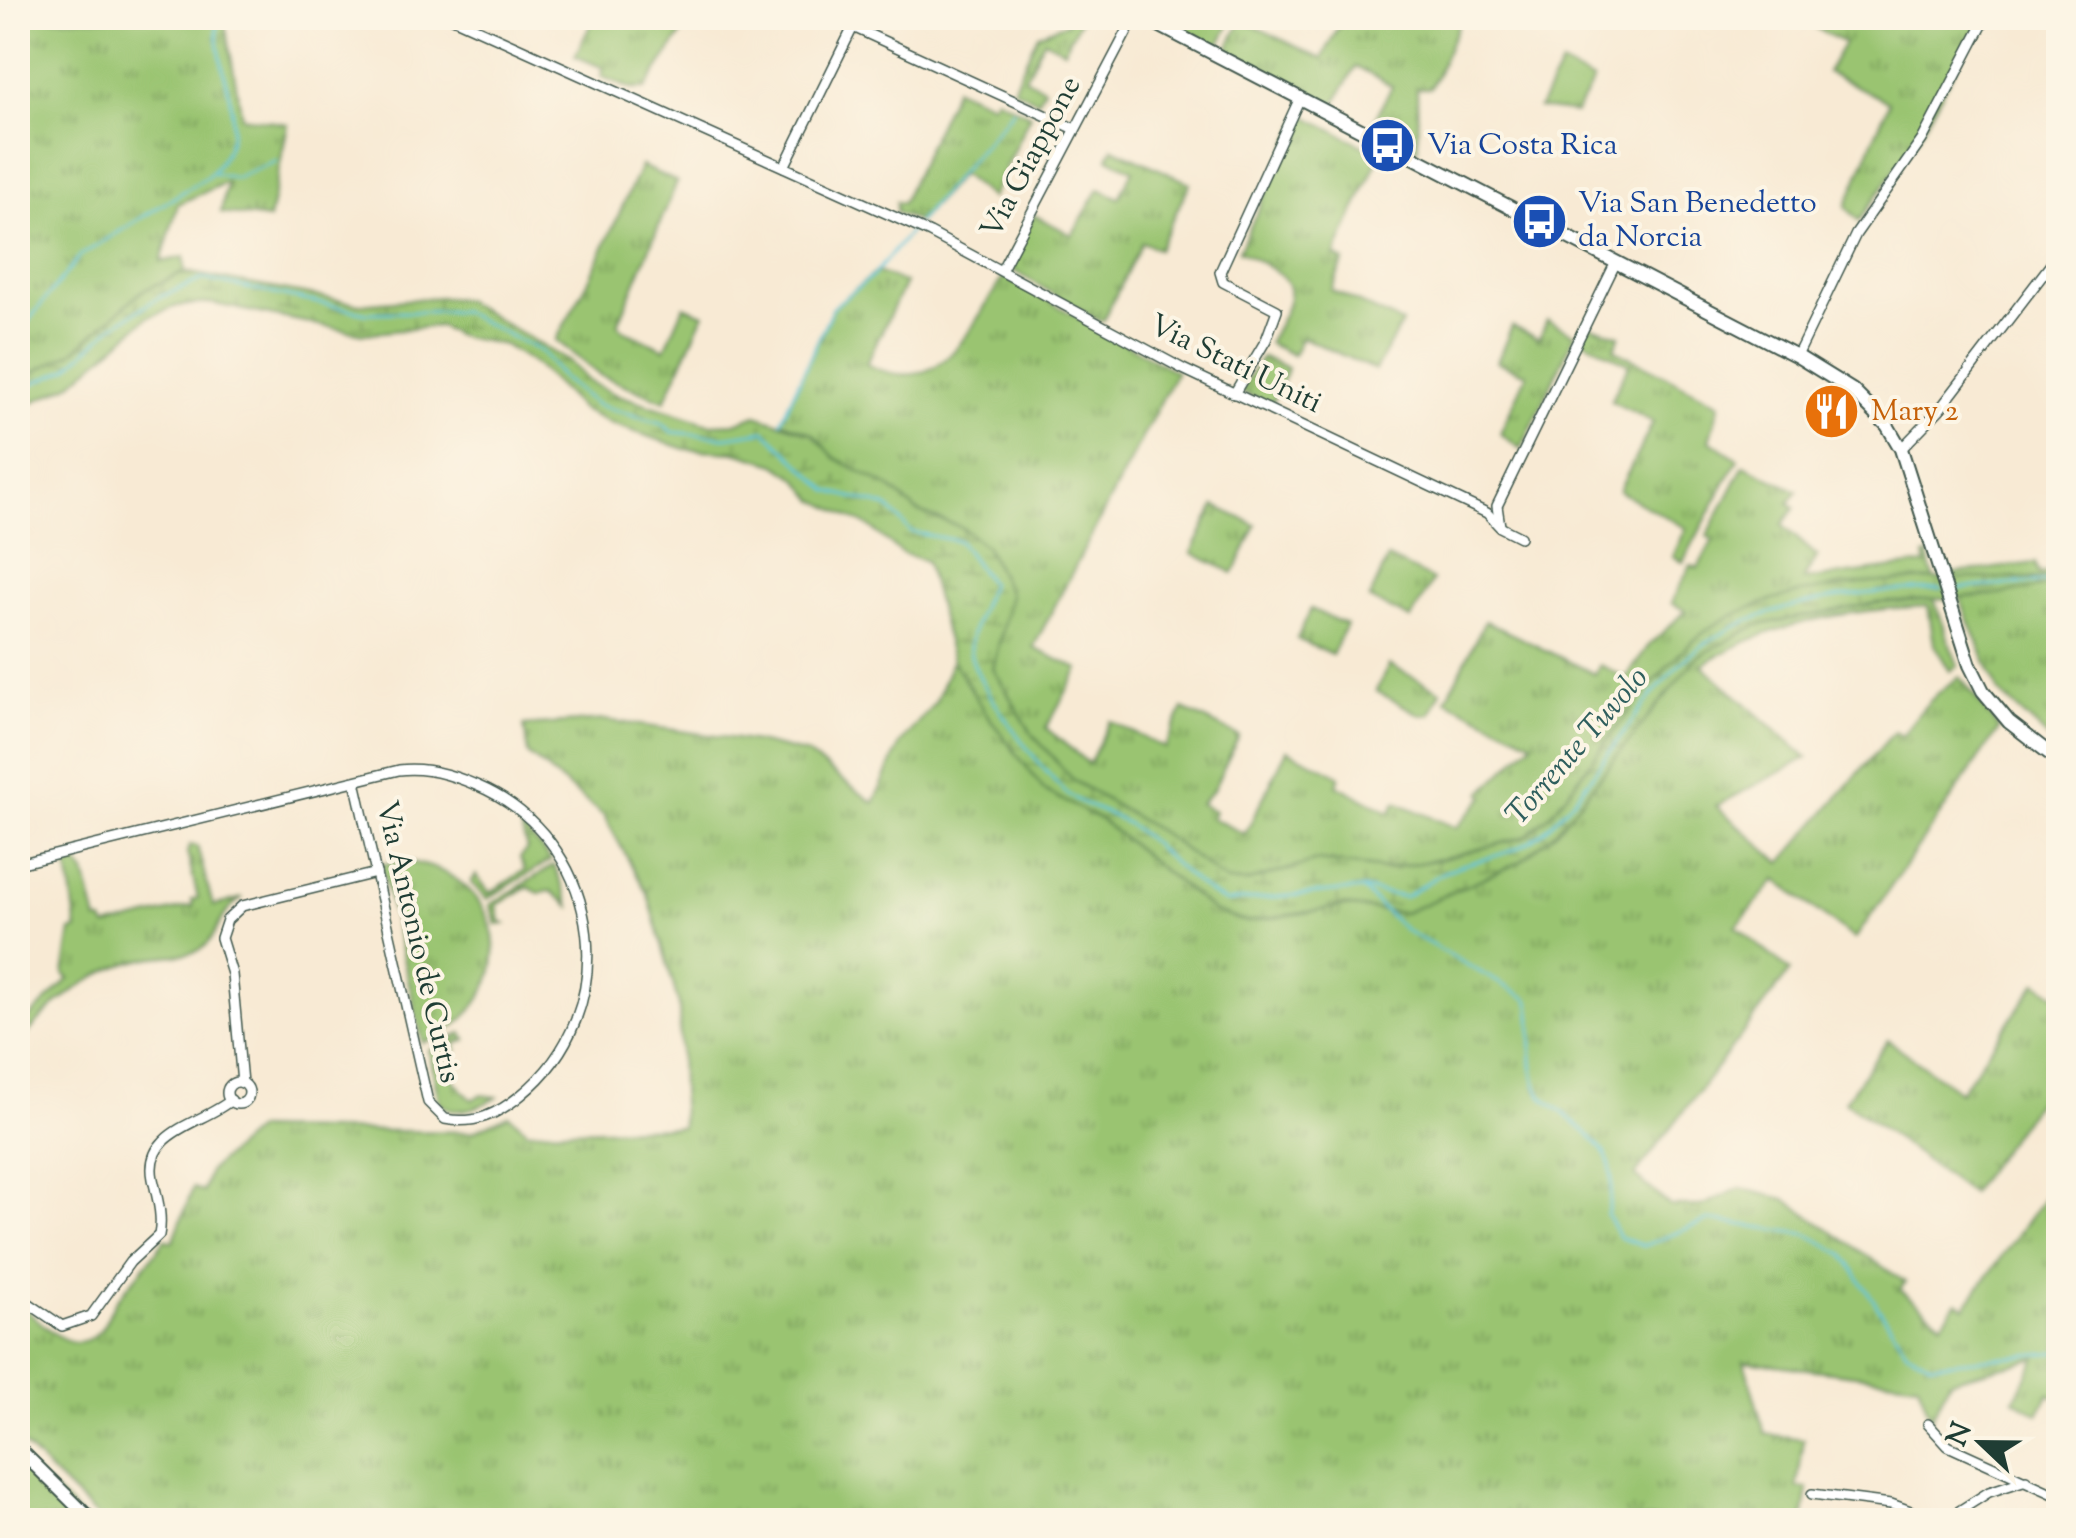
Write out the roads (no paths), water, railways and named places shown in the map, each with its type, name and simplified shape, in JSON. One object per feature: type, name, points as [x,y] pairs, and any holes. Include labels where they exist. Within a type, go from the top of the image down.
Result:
[{"type":"street","points":[[453,18],[784,167],[853,26],[1075,129]]},
{"type":"street","name":"Via Giappone","points":[[1002,269],[1134,18]]},
{"type":"street","points":[[1145,18],[1798,356],[1870,404],[1901,449],[1946,602],[1983,690],[2010,722],[2058,760]]},
{"type":"street","points":[[1798,356],[1856,234],[1922,140],[1986,18]]},
{"type":"street","points":[[1234,394],[1262,348],[1277,310],[1223,282],[1220,272],[1299,100]]},
{"type":"street","name":"Via Stati Uniti","points":[[784,167],[1002,269],[1234,394],[1487,513],[1500,527],[1520,537]]},
{"type":"street","points":[[1901,449],[1940,408],[2058,256]]},
{"type":"street","points":[[1500,527],[1498,506],[1616,262]]},
{"type":"street","points":[[1487,513],[1498,506]]},
{"type":"street","name":"Via Antonio de Curtis","points":[[18,864],[355,781],[412,768],[461,779],[504,799],[554,845],[580,894],[589,962],[576,1021],[544,1075],[486,1118],[445,1119],[428,1102],[355,781]]},
{"type":"street","points":[[231,1100],[240,1104],[248,1098],[242,1083],[232,974],[220,938],[227,920],[242,906],[376,873]]},
{"type":"street","points":[[231,1100],[228,1088],[242,1083]]},
{"type":"street","points":[[18,1296],[62,1326],[91,1316],[130,1262],[158,1234],[160,1214],[152,1172],[158,1147],[174,1132],[231,1100]]},
{"type":"street","points":[[1928,1424],[1948,1446],[2058,1496]]},
{"type":"street","points":[[18,1448],[91,1520]]},
{"type":"street","points":[[1945,1520],[1989,1492],[2026,1480]]},
{"type":"street","points":[[1812,1494],[1891,1504],[1935,1520]]},
{"type":"waterway","points":[[18,334],[80,256],[207,177],[222,158],[230,140],[232,121],[217,18]]},
{"type":"waterway","points":[[918,222],[1014,109]]},
{"type":"waterway","points":[[212,173],[235,178],[276,161]]},
{"type":"waterway","points":[[781,421],[833,307],[873,276],[913,228]]},
{"type":"waterway","name":"Torrente Tuvolo","points":[[18,390],[67,369],[113,326],[158,298],[203,279],[367,313],[461,311],[542,352],[563,379],[597,405],[662,423],[672,432],[725,437],[765,431],[829,491],[888,507],[911,532],[959,541],[990,584],[970,650],[983,683],[1011,727],[1069,795],[1131,826],[1201,887],[1226,902],[1362,889],[1405,897],[1451,869],[1513,850],[1536,837],[1565,809],[1643,706],[1677,667],[1703,645],[1766,614],[1801,604],[1873,593],[1942,589]]},
{"type":"waterway","name":"Torrente Tuvolo","points":[[1950,589],[2058,581]]},
{"type":"waterway","points":[[1363,890],[1405,930],[1528,999],[1533,1069],[1539,1091],[1606,1155],[1612,1179],[1607,1215],[1619,1237],[1643,1246],[1709,1220],[1807,1234],[1843,1254],[1907,1351],[1932,1364],[2058,1352]]},
{"type":"place","name":"Via Costa Rica","points":[[1388,146]]},
{"type":"place","name":"Via San Benedetto da Norcia","points":[[1539,221]]},
{"type":"place","name":"Mary 2","points":[[1832,412]]}]
